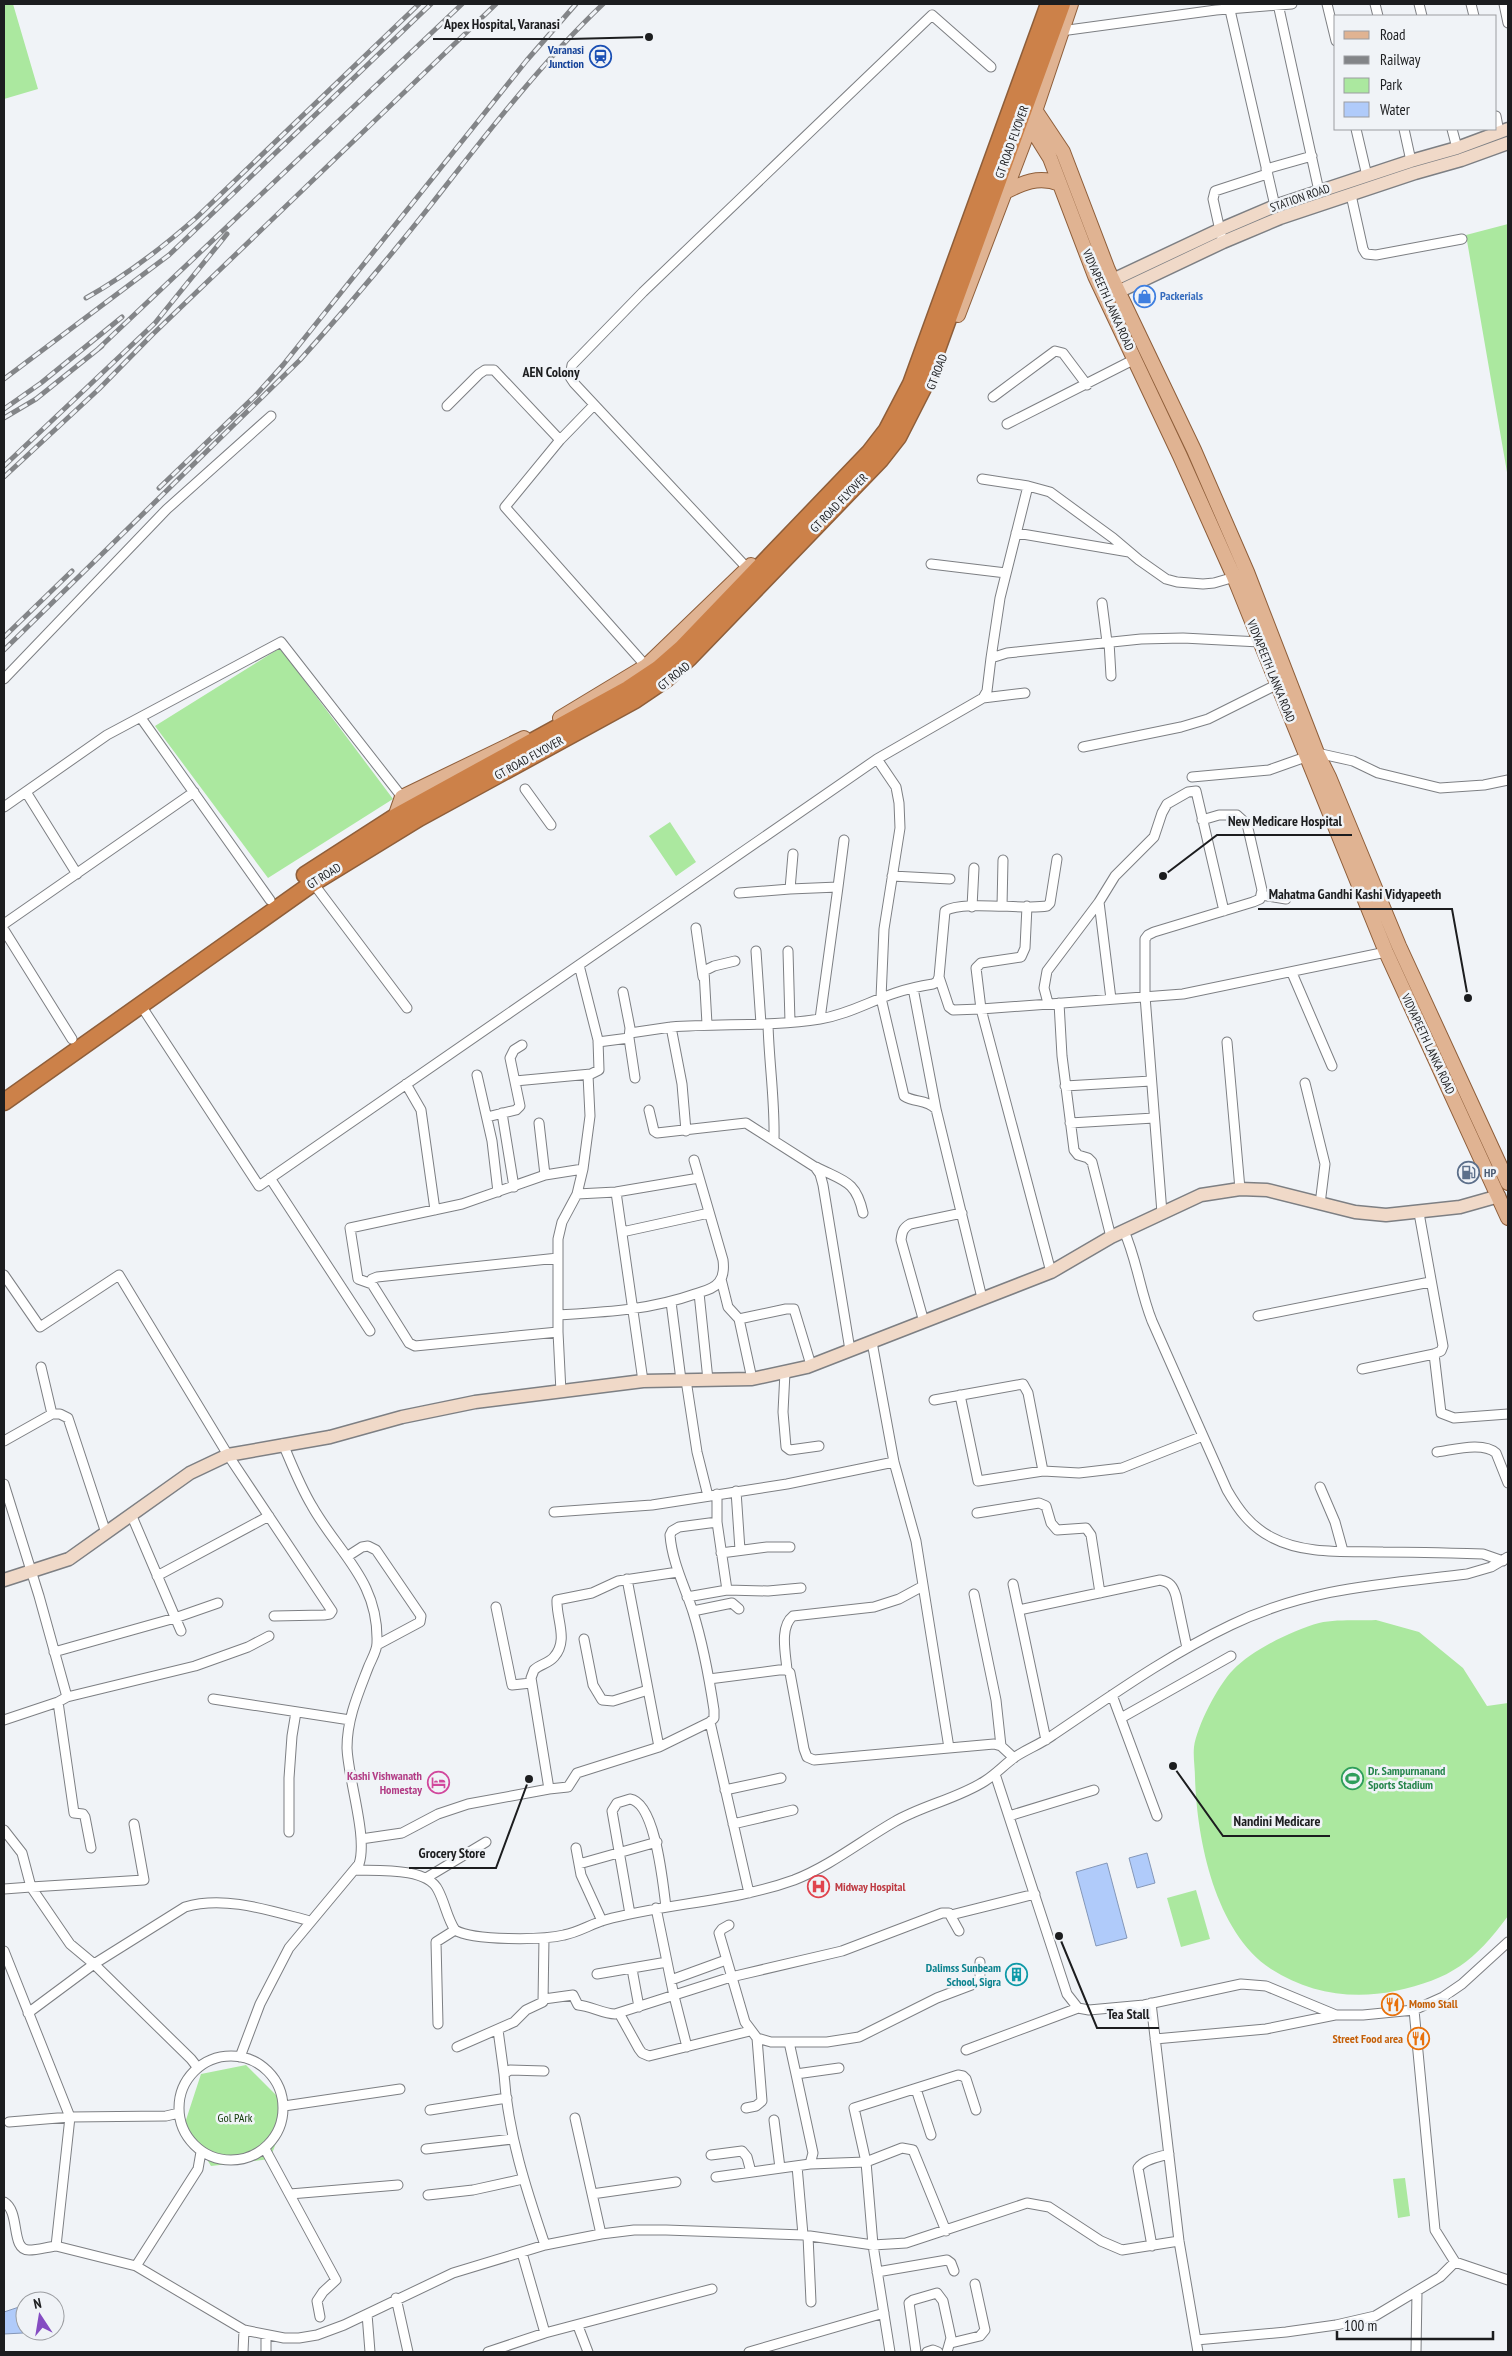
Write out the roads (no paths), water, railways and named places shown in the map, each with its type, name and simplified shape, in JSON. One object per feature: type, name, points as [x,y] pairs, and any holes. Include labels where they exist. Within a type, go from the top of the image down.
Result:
[{"type":"highway","name":"GT ROAD FLYOVER","points":[[398,824],[412,808],[628,689],[658,669],[682,648],[870,452],[887,430],[911,384],[1049,4]]},
{"type":"highway","name":"GT ROAD FLYOVER","points":[[412,808],[635,700],[666,679],[690,657],[880,460],[898,437],[923,388],[1062,4]]},
{"type":"highway","name":"GT ROAD","points":[[4,1089],[270,900],[398,824]]},
{"type":"highway","name":"GT ROAD","points":[[4,1102],[140,1004],[309,878]]},
{"type":"main road","name":"GT ROAD","points":[[412,808],[646,666],[748,569],[878,433],[902,398],[1005,107],[1044,4]]},
{"type":"main road","name":"GT ROAD","points":[[398,824],[423,824],[636,704],[667,684],[695,659],[882,464],[905,436],[929,393],[1030,126],[1071,4]]},
{"type":"main road","name":"VIDYAPEETH LANKA ROAD","points":[[1035,110],[1063,152],[1116,285],[1198,460],[1247,572],[1311,756],[1386,952],[1508,1218]]},
{"type":"main road","name":"VIDYAPEETH LANKA ROAD","points":[[1030,126],[1050,158],[1103,292],[1185,466],[1234,578],[1276,685],[1311,756],[1329,777],[1399,946],[1507,1176]]},
{"type":"main road","points":[[1003,194],[1022,183],[1036,179],[1060,184]]},
{"type":"main road","points":[[1120,330],[1133,322]]},
{"type":"main road","points":[[1137,364],[1153,364]]},
{"type":"main road","points":[[1185,466],[1198,460]]},
{"type":"main road","points":[[398,824],[412,808]]},
{"type":"street","points":[[1062,31],[1215,7],[1230,10],[1292,4]]},
{"type":"street","points":[[1327,4],[1334,33]]},
{"type":"street","points":[[1504,4],[1508,23]]},
{"type":"street","points":[[1278,5],[1319,191]]},
{"type":"street","points":[[1230,10],[1275,206]]},
{"type":"street","points":[[748,569],[574,383],[570,376],[572,365],[642,292],[932,15],[991,67]]},
{"type":"street","points":[[1497,118],[1504,130]]},
{"type":"street","points":[[1356,130],[1367,176]]},
{"type":"street","points":[[1404,130],[1411,161]]},
{"type":"street","points":[[1452,130],[1457,148]]},
{"type":"street","name":"STATION ROAD","points":[[1103,292],[1219,230],[1275,206],[1411,161],[1457,148],[1504,130]]},
{"type":"street","name":"STATION ROAD","points":[[1116,285],[1280,218],[1415,173],[1462,160],[1508,143]]},
{"type":"street","points":[[1223,242],[1213,199],[1215,191],[1312,156]]},
{"type":"street","points":[[1351,195],[1363,249],[1366,254],[1376,255],[1462,239]]},
{"type":"street","points":[[993,397],[1055,351],[1063,353],[1087,385]]},
{"type":"street","points":[[1007,424],[1087,385],[1137,364]]},
{"type":"street","points":[[447,406],[479,374],[485,370],[494,370],[560,440]]},
{"type":"street","points":[[594,405],[560,440],[505,507],[646,666]]},
{"type":"street","points":[[4,679],[167,509],[271,416]]},
{"type":"street","points":[[982,479],[1028,486],[1050,492],[1166,579],[1177,582],[1214,583],[1234,578],[1247,572]]},
{"type":"street","points":[[983,698],[987,692],[996,618],[1028,486]]},
{"type":"street","points":[[1016,533],[1129,552]]},
{"type":"street","points":[[932,564],[1006,572]]},
{"type":"street","points":[[1102,602],[1111,676]]},
{"type":"street","points":[[991,658],[1007,653],[1108,642],[1183,638],[1260,642]]},
{"type":"street","points":[[4,807],[107,735],[281,642],[412,808]]},
{"type":"street","points":[[1083,747],[1190,725],[1208,719],[1276,685]]},
{"type":"street","points":[[140,1004],[259,1186],[877,759],[983,698],[1025,692]]},
{"type":"street","points":[[141,718],[270,900]]},
{"type":"street","points":[[1192,777],[1269,770],[1311,756],[1353,761],[1378,773],[1440,788],[1484,785],[1508,780]]},
{"type":"street","points":[[877,759],[896,787],[900,828],[884,929],[882,998],[904,1096],[911,1101],[931,1103],[936,1109]]},
{"type":"street","points":[[525,789],[550,825]]},
{"type":"street","points":[[1048,1004],[1044,988],[1047,971],[1099,902],[1114,876],[1154,837],[1162,813],[1168,804],[1181,795],[1196,791],[1224,911]]},
{"type":"street","points":[[26,792],[77,874]]},
{"type":"street","points":[[4,924],[194,792]]},
{"type":"street","points":[[1202,820],[1237,814],[1247,824],[1261,895]]},
{"type":"street","points":[[820,1019],[844,840]]},
{"type":"street","points":[[790,888],[793,854]]},
{"type":"street","points":[[598,1042],[670,1027],[707,1024],[764,1024],[820,1019],[852,1012],[882,998],[933,984],[937,982],[939,977],[945,912],[949,909],[972,907],[1044,906],[1050,903],[1056,859]]},
{"type":"street","points":[[1002,860],[1002,906]]},
{"type":"street","points":[[972,907],[974,868]]},
{"type":"street","points":[[892,876],[950,879]]},
{"type":"street","points":[[309,878],[407,1008]]},
{"type":"street","points":[[739,893],[790,888],[838,887]]},
{"type":"street","points":[[1261,895],[1286,899]]},
{"type":"street","points":[[1162,1213],[1154,1118],[1144,946],[1148,934],[1253,902],[1261,895]]},
{"type":"street","points":[[1099,902],[1111,999]]},
{"type":"street","points":[[1027,906],[1025,948],[1021,957],[981,963],[976,968],[981,1009],[1052,1272]]},
{"type":"street","points":[[696,928],[707,1024]]},
{"type":"street","points":[[4,930],[72,1039]]},
{"type":"street","points":[[756,951],[774,1113],[774,1139]]},
{"type":"street","points":[[788,951],[790,1022]]},
{"type":"street","points":[[939,977],[949,1007],[953,1010],[981,1009],[1183,994],[1292,973],[1386,952]]},
{"type":"street","points":[[703,977],[707,968],[735,961]]},
{"type":"street","points":[[515,1081],[588,1075],[599,1070],[598,1042],[579,965]]},
{"type":"street","points":[[1292,973],[1332,1066]]},
{"type":"street","points":[[913,988],[936,1109],[982,1298]]},
{"type":"street","points":[[624,992],[635,1078]]},
{"type":"street","points":[[1059,1003],[1065,1086],[1075,1153],[1092,1162],[1111,1237]]},
{"type":"street","points":[[670,1027],[682,1084],[686,1131]]},
{"type":"street","points":[[1227,1042],[1240,1189]]},
{"type":"street","points":[[487,1117],[518,1109],[520,1106],[510,1058],[514,1050],[522,1045]]},
{"type":"street","points":[[478,1075],[487,1117],[498,1192]]},
{"type":"street","points":[[561,1392],[558,1332],[558,1239],[562,1222],[577,1194],[583,1169],[590,1116],[588,1075]]},
{"type":"street","points":[[1065,1086],[1152,1081]]},
{"type":"street","points":[[1305,1083],[1326,1164],[1320,1204]]},
{"type":"street","points":[[406,1084],[421,1110],[435,1210]]},
{"type":"street","points":[[649,1110],[654,1131],[657,1133],[746,1123],[856,1190],[863,1213]]},
{"type":"street","points":[[502,1113],[514,1187]]},
{"type":"street","points":[[1070,1123],[1154,1118]]},
{"type":"street","points":[[539,1122],[546,1175]]},
{"type":"street","points":[[694,1160],[723,1260],[724,1268],[721,1279],[728,1307],[740,1319],[752,1379]]},
{"type":"street","points":[[815,1166],[820,1174],[823,1185],[850,1350]]},
{"type":"street","points":[[558,1332],[415,1346],[409,1343],[372,1284],[358,1278],[350,1228],[435,1210],[514,1187],[546,1175],[583,1169]]},
{"type":"street","points":[[1490,1180],[1507,1176]]},
{"type":"street","points":[[270,1178],[370,1331]]},
{"type":"street","points":[[577,1194],[616,1192],[699,1178]]},
{"type":"street","points":[[4,1580],[69,1559],[190,1473],[228,1455],[330,1437],[402,1417],[475,1402],[643,1381],[752,1379],[786,1372],[811,1365],[1052,1272],[1111,1237],[1200,1195],[1240,1189],[1267,1190],[1355,1212],[1386,1215],[1419,1213],[1460,1207],[1498,1196]]},
{"type":"street","points":[[616,1192],[643,1381]]},
{"type":"street","points":[[622,1232],[709,1213]]},
{"type":"street","points":[[924,1322],[901,1240],[902,1233],[905,1227],[910,1224],[962,1213]]},
{"type":"street","points":[[1362,1369],[1434,1354],[1441,1350],[1444,1342],[1430,1282],[1419,1213]]},
{"type":"street","points":[[1124,1231],[1133,1250],[1145,1303],[1152,1321],[1227,1490],[1251,1524],[1271,1537],[1297,1548],[1343,1551],[1483,1554],[1506,1559]]},
{"type":"street","points":[[372,1284],[372,1279],[377,1277],[558,1258]]},
{"type":"street","points":[[4,1276],[40,1327],[119,1275],[228,1455],[332,1610],[330,1614],[324,1615],[274,1616]]},
{"type":"street","points":[[558,1315],[633,1310],[671,1302],[712,1288],[721,1279]]},
{"type":"street","points":[[1258,1316],[1430,1282]]},
{"type":"street","points":[[699,1293],[708,1380]]},
{"type":"street","points":[[671,1302],[697,1452],[708,1496]]},
{"type":"street","points":[[740,1319],[786,1308],[794,1310],[811,1365]]},
{"type":"street","points":[[872,1342],[894,1462],[916,1541],[949,1748]]},
{"type":"street","points":[[1434,1354],[1441,1413],[1454,1418],[1508,1414]]},
{"type":"street","points":[[41,1367],[52,1414]]},
{"type":"street","points":[[786,1372],[783,1412],[786,1447],[790,1450],[795,1450],[819,1446]]},
{"type":"street","points":[[934,1400],[1023,1384],[1028,1393],[1043,1470]]},
{"type":"street","points":[[960,1395],[978,1481],[1043,1470],[1079,1473],[1122,1468],[1203,1436]]},
{"type":"street","points":[[4,1441],[52,1414],[60,1414],[68,1418],[106,1533]]},
{"type":"street","points":[[240,2057],[260,2004],[289,1948],[354,1870],[362,1856],[348,1750],[350,1720],[377,1645],[376,1613],[357,1569],[312,1506],[283,1444]]},
{"type":"street","points":[[1437,1452],[1483,1447],[1492,1450],[1496,1453],[1508,1483]]},
{"type":"street","points":[[554,1512],[652,1505],[852,1472],[894,1462]]},
{"type":"street","points":[[4,1484],[67,1697]]},
{"type":"street","points":[[1320,1486],[1337,1527],[1343,1551]]},
{"type":"street","points":[[736,1491],[740,1550]]},
{"type":"street","points":[[718,1494],[717,1522],[726,1590]]},
{"type":"street","points":[[977,1513],[1039,1503],[1046,1506],[1051,1523],[1056,1530],[1086,1528],[1090,1535],[1100,1593]]},
{"type":"street","points":[[131,1514],[181,1631]]},
{"type":"street","points":[[157,1576],[269,1516]]},
{"type":"street","points":[[361,1839],[402,1833],[438,1814],[468,1804],[568,1787],[577,1773],[659,1747],[710,1722],[714,1718],[714,1710],[710,1679],[693,1611],[678,1572],[670,1541],[672,1531],[679,1527],[717,1522]]},
{"type":"street","points":[[348,1556],[362,1547],[368,1546],[376,1550],[421,1616],[420,1622],[377,1645]]},
{"type":"street","points":[[721,1553],[767,1547],[790,1547]]},
{"type":"street","points":[[354,1870],[411,1873],[426,1878],[438,1889],[455,1930],[460,1933],[491,1937],[544,1938],[575,1933],[602,1920],[656,1908],[750,1892],[794,1880],[814,1871],[896,1821],[968,1790],[995,1774],[1014,1758],[1046,1740],[1112,1695],[1187,1648],[1255,1614],[1313,1594],[1467,1574],[1506,1559]]},
{"type":"street","points":[[548,1789],[531,1683],[534,1670],[549,1662],[560,1650],[561,1635],[557,1600],[592,1593],[611,1583],[627,1579],[678,1572]]},
{"type":"street","points":[[627,1579],[659,1747]]},
{"type":"street","points":[[1019,1610],[1160,1580],[1168,1582],[1173,1587],[1187,1648]]},
{"type":"street","points":[[1013,1584],[1046,1740]]},
{"type":"street","points":[[923,1586],[899,1599],[874,1607],[793,1616],[790,1618],[785,1632],[787,1670],[793,1677],[804,1749],[807,1757],[814,1760],[994,1744],[1001,1746],[1014,1758]]},
{"type":"street","points":[[687,1597],[726,1590],[768,1591],[801,1588]]},
{"type":"street","points":[[974,1594],[996,1700],[1001,1746]]},
{"type":"street","points":[[54,1652],[175,1618],[218,1603]]},
{"type":"street","points":[[693,1611],[732,1603],[740,1609]]},
{"type":"street","points":[[496,1607],[512,1685],[531,1683]]},
{"type":"street","points":[[4,1720],[58,1702],[67,1697],[195,1666],[248,1647],[269,1636]]},
{"type":"street","points":[[584,1639],[593,1685],[602,1700],[613,1701],[648,1690]]},
{"type":"street","points":[[1121,1718],[1231,1656]]},
{"type":"street","points":[[710,1679],[787,1670]]},
{"type":"street","points":[[1112,1695],[1157,1816]]},
{"type":"street","points":[[214,1699],[350,1720]]},
{"type":"street","points":[[58,1702],[73,1811],[75,1814],[83,1814],[85,1817],[91,1848]]},
{"type":"street","points":[[289,1832],[289,1778],[296,1712]]},
{"type":"street","points":[[710,1722],[750,1892]]},
{"type":"street","points":[[995,1774],[1067,1994],[1078,2008]]},
{"type":"street","points":[[725,1790],[781,1778]]},
{"type":"street","points":[[1009,1816],[1094,1790]]},
{"type":"street","points":[[630,1914],[613,1808],[617,1803],[626,1800],[633,1799],[639,1803],[657,1842],[666,1907]]},
{"type":"street","points":[[733,1824],[793,1810]]},
{"type":"street","points":[[4,1889],[144,1880],[134,1824]]},
{"type":"street","points":[[4,1830],[22,1853],[31,1887],[70,1944],[94,1964],[198,2068]]},
{"type":"street","points":[[426,1878],[486,1842]]},
{"type":"street","points":[[579,1864],[657,1842]]},
{"type":"street","points":[[576,1848],[584,1881],[602,1920]]},
{"type":"street","points":[[456,2047],[514,2022],[526,2010],[541,2003],[544,1999],[573,1995],[578,2005],[589,2006],[608,2014],[619,2013],[731,1976],[842,1952],[942,1912],[951,1915],[1035,1894]]},
{"type":"street","points":[[28,2013],[94,1964],[172,1915],[197,1903],[227,1904],[270,1911],[310,1921]]},
{"type":"street","points":[[656,1908],[674,1996],[688,2047]]},
{"type":"street","points":[[951,1915],[959,1931]]},
{"type":"street","points":[[729,1924],[719,1933],[741,2012],[753,2034],[762,2101],[756,2106],[746,2108]]},
{"type":"street","points":[[438,2024],[436,1942],[455,1930]]},
{"type":"street","points":[[544,1938],[544,1999]]},
{"type":"street","points":[[1155,2039],[1266,2029],[1336,2015],[1363,2015],[1414,2010],[1443,1997],[1462,1984],[1508,1942]]},
{"type":"street","points":[[4,1951],[70,2118],[56,2246]]},
{"type":"street","points":[[671,1980],[726,1960]]},
{"type":"street","points":[[597,1974],[667,1962]]},
{"type":"street","points":[[619,2013],[639,2049],[645,2055],[654,2055],[753,2034],[771,2042],[835,2041],[860,2037],[937,1998],[974,1984],[980,1978],[980,1962]]},
{"type":"street","points":[[632,1969],[639,2007]]},
{"type":"street","points":[[966,2050],[1078,2008],[1089,2010],[1151,2003],[1240,1984],[1266,1986],[1336,2015]]},
{"type":"street","points":[[1151,2003],[1179,2241],[1198,2352]]},
{"type":"street","points":[[1414,2010],[1435,2230],[1455,2262],[1508,2280]]},
{"type":"street","points":[[498,2030],[513,2139],[523,2179],[545,2246]]},
{"type":"street","points":[[789,2042],[813,2153],[810,2164]]},
{"type":"street","points":[[240,2057],[254,2061],[270,2074],[282,2092],[284,2106],[280,2130],[264,2149],[250,2158],[233,2161],[216,2159],[201,2152],[186,2134],[179,2113],[183,2088],[198,2068],[218,2058],[240,2057]]},
{"type":"street","points":[[796,2074],[839,2068]]},
{"type":"street","points":[[504,2074],[510,2070],[544,2071]]},
{"type":"street","points":[[890,2352],[873,2245],[866,2162],[854,2108],[954,2076],[963,2076],[976,2110]]},
{"type":"street","points":[[916,2088],[931,2135]]},
{"type":"street","points":[[284,2106],[400,2089]]},
{"type":"street","points":[[430,2110],[507,2098]]},
{"type":"street","points":[[9,2122],[70,2118],[166,2116],[179,2113]]},
{"type":"street","points":[[574,2118],[602,2234]]},
{"type":"street","points":[[774,2120],[780,2168]]},
{"type":"street","points":[[426,2149],[513,2139]]},
{"type":"street","points":[[716,2177],[810,2164],[866,2162],[902,2148],[913,2150],[946,2231]]},
{"type":"street","points":[[264,2149],[336,2280],[323,2292],[317,2301],[320,2317]]},
{"type":"street","points":[[711,2155],[742,2151],[747,2157],[751,2172]]},
{"type":"street","points":[[136,2266],[198,2169],[201,2152]]},
{"type":"street","points":[[1152,2246],[1138,2168],[1140,2164],[1148,2160],[1169,2154]]},
{"type":"street","points":[[797,2166],[811,2302]]},
{"type":"street","points":[[428,2195],[473,2190],[523,2179]]},
{"type":"street","points":[[592,2194],[676,2182]]},
{"type":"street","points":[[290,2194],[398,2185]]},
{"type":"street","points":[[4,2202],[13,2211],[17,2238],[22,2248],[27,2250],[56,2246],[136,2266],[244,2330],[284,2338],[317,2335],[367,2314],[396,2298],[452,2273],[545,2246],[602,2234],[634,2230],[805,2235],[873,2245],[906,2243],[1010,2208],[1027,2203],[1039,2203],[1049,2207],[1112,2248],[1122,2250],[1179,2241]]},
{"type":"street","points":[[522,2253],[545,2333]]},
{"type":"street","points":[[877,2272],[946,2260],[951,2263],[954,2271]]},
{"type":"street","points":[[1196,2340],[1286,2332],[1336,2325],[1375,2316],[1418,2292],[1440,2277],[1455,2262]]},
{"type":"street","points":[[951,2343],[980,2336],[985,2330],[975,2284]]},
{"type":"street","points":[[488,2352],[545,2333],[578,2326],[712,2289]]},
{"type":"street","points":[[1416,2352],[1418,2292]]},
{"type":"street","points":[[916,2352],[909,2304],[913,2300],[935,2294],[940,2294],[944,2300],[951,2343],[947,2352]]},
{"type":"street","points":[[396,2298],[408,2352]]},
{"type":"street","points":[[749,2352],[884,2313]]},
{"type":"street","points":[[367,2314],[370,2352]]},
{"type":"street","points":[[578,2326],[588,2352]]},
{"type":"street","points":[[243,2352],[244,2330]]},
{"type":"street","points":[[266,2335],[266,2352]]},
{"type":"street","points":[[927,2352],[933,2350],[938,2352]]},
{"type":"water","points":[[1147,1853],[1155,1883],[1137,1888],[1129,1858]]},
{"type":"water","points":[[1107,1863],[1127,1938],[1096,1946],[1076,1872]]},
{"type":"water","points":[[15,2308],[15,2333],[4,2334],[4,2312]]},
{"type":"railway","points":[[86,298],[116,280],[171,240],[419,4]]},
{"type":"railway","points":[[4,379],[169,255],[431,4]]},
{"type":"railway","points":[[97,350],[462,4]]},
{"type":"railway","points":[[4,477],[99,389],[152,335],[496,4]]},
{"type":"railway","points":[[159,488],[255,396],[283,365],[527,60],[576,4]]},
{"type":"railway","points":[[4,650],[300,360],[382,265],[535,76],[579,27],[603,4]]},
{"type":"railway","points":[[4,466],[155,323],[227,234]]},
{"type":"railway","points":[[4,409],[41,383],[122,317]]},
{"type":"railway","points":[[4,418],[36,399],[102,346]]},
{"type":"railway","points":[[4,637],[72,571]]},
{"type":"place","name":"Apex Hospital, Varanasi","points":[[649,37]]},
{"type":"place","name":"Varanasi Junction","points":[[600,57]]},
{"type":"place","name":"Packerials","points":[[1144,296]]},
{"type":"place","name":"New Medicare Hospital","points":[[1163,876]]},
{"type":"place","name":"Mahatma Gandhi Kashi Vidyapeeth","points":[[1468,998]]},
{"type":"place","name":"HP","points":[[1468,1173]]},
{"type":"place","name":"Nandini Medicare","points":[[1173,1766]]},
{"type":"place","name":"Dr. Sampurnanand Sports Stadium","points":[[1352,1778]]},
{"type":"place","name":"Grocery Store","points":[[529,1779]]},
{"type":"place","name":"Kashi Vishwanath Homestay","points":[[438,1783]]},
{"type":"place","name":"Midway Hospital","points":[[819,1887]]},
{"type":"place","name":"Tea Stall","points":[[1059,1936]]},
{"type":"place","name":"Dalimss Sunbeam School, Sigra","points":[[1017,1975]]},
{"type":"place","name":"Momo Stall","points":[[1393,2004]]},
{"type":"place","name":"Street Food area","points":[[1419,2039]]},
{"type":"district","name":"AEN Colony","points":[[551,372]]},
{"type":"park label","name":"Gol PArk","points":[[235,2118]]}]
